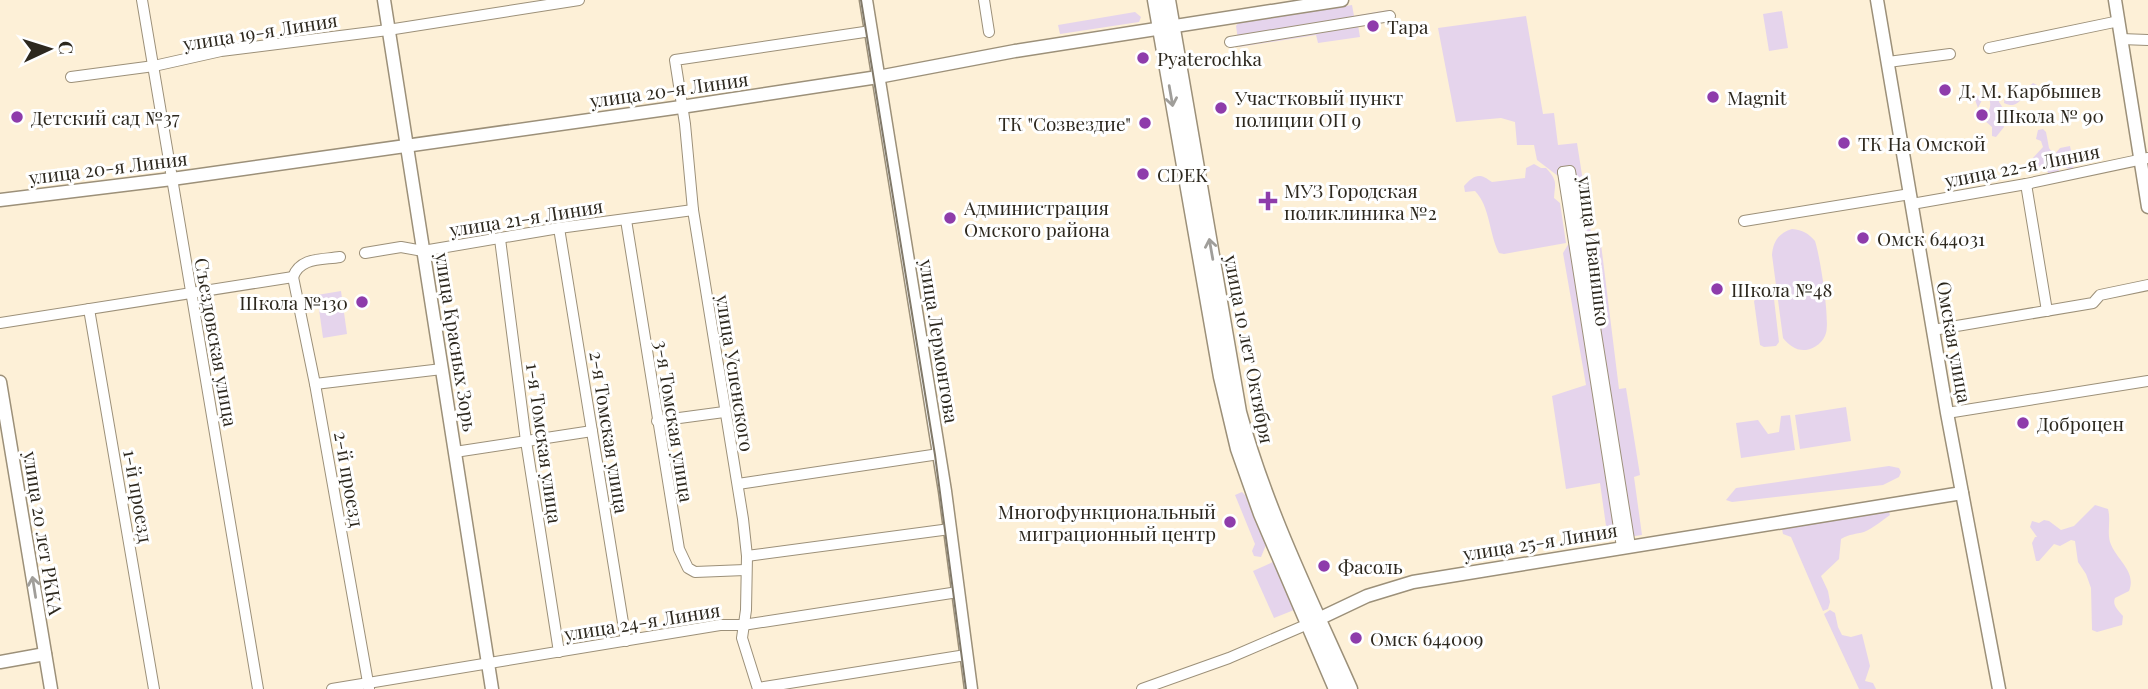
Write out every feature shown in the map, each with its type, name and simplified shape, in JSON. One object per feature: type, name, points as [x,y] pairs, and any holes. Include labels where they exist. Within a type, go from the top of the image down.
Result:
[{"type":"main road","name":"улица Красных Зорь","points":[[384,0],[492,689]]},
{"type":"main road","name":"улица Лермонтова","points":[[866,0],[939,454],[971,689]]},
{"type":"main road","name":"улица 10 лет Октября","points":[[1155,0],[1166,28],[1220,377],[1238,449],[1261,514],[1313,621],[1350,689]]},
{"type":"main road","name":"улица 10 лет Октября","points":[[1166,28],[1168,0]]},
{"type":"main road","name":"улица 20-я Линия","points":[[0,200],[172,179],[681,107],[1342,0]]},
{"type":"main road","name":"Омская улица","points":[[1877,0],[1947,413],[1999,689]]},
{"type":"main road","points":[[2115,0],[2144,159],[2148,207]]},
{"type":"main road","name":"улица 20 лет РККА","points":[[0,382],[51,689]]},
{"type":"main road","name":"улица 25-я Линия","points":[[1313,621],[1367,596],[1413,582],[1962,493]]},
{"type":"main road","name":"улица 10 лет Октября","points":[[1313,621],[1336,689]]},
{"type":"main road","points":[[0,662],[45,654]]},
{"type":"street","name":"Съездовская улица","points":[[142,0],[258,689]]},
{"type":"street","name":"улица 19-я Линия","points":[[71,77],[154,66],[221,51],[388,30],[579,0]]},
{"type":"street","points":[[984,0],[989,32]]},
{"type":"street","points":[[1230,42],[1390,16]]},
{"type":"street","points":[[1989,48],[2119,21]]},
{"type":"street","name":"улица Успенского","points":[[758,688],[744,644],[747,556],[693,210],[685,124],[675,60],[871,31]]},
{"type":"street","points":[[2121,39],[2148,40]]},
{"type":"street","points":[[1888,62],[1950,54]]},
{"type":"street","name":"улица 22-я Линия","points":[[1744,221],[2026,184],[2144,159]]},
{"type":"street","name":"улица Иванишко","points":[[1570,171],[1626,546],[1563,172],[1570,171]]},
{"type":"street","points":[[2026,184],[2047,311]]},
{"type":"street","name":"улица 21-я Линия","points":[[365,253],[401,247],[423,251],[559,228],[693,210]]},
{"type":"street","name":"3-я Томская улица","points":[[626,220],[657,421],[683,560],[688,568],[695,572],[745,570]]},
{"type":"street","name":"2-я Томская улица","points":[[559,228],[626,641]]},
{"type":"street","name":"1-я Томская улица","points":[[500,239],[526,441],[559,652]]},
{"type":"street","points":[[0,323],[293,276],[303,262],[340,257]]},
{"type":"street","name":"2-й проезд","points":[[293,276],[369,686]]},
{"type":"street","points":[[1933,330],[2093,303],[2106,293],[2148,285]]},
{"type":"street","name":"1-й проезд","points":[[89,309],[154,689]]},
{"type":"street","points":[[315,384],[442,369]]},
{"type":"street","points":[[1947,413],[2148,381]]},
{"type":"street","points":[[657,421],[724,412]]},
{"type":"street","points":[[455,452],[592,431]]},
{"type":"street","points":[[737,484],[939,454]]},
{"type":"street","points":[[747,556],[950,529]]},
{"type":"street","name":"улица 24-я Линия","points":[[332,689],[369,686],[488,663],[720,625],[743,625],[958,592]]},
{"type":"street","name":"улица 25-я Линия","points":[[1142,689],[1229,658],[1313,621]]},
{"type":"street","points":[[758,688],[966,655]]},
{"type":"shaded area","points":[[1352,5],[1354,16],[1388,10],[1389,20],[1358,25],[1360,37],[1318,43],[1316,35],[1239,47],[1236,26],[1238,23]]},
{"type":"shaded area","points":[[1782,11],[1788,48],[1769,51],[1763,14]]},
{"type":"shaded area","points":[[1135,12],[1141,17],[1139,22],[1060,34],[1058,25]]},
{"type":"shaded area","points":[[1526,16],[1543,114],[1554,113],[1558,145],[1577,143],[1593,245],[1601,244],[1619,389],[1626,388],[1640,475],[1634,477],[1642,535],[1608,540],[1600,483],[1566,489],[1552,396],[1586,385],[1563,253],[1569,243],[1558,176],[1537,160],[1534,145],[1517,145],[1515,122],[1501,118],[1456,122],[1438,28]]},
{"type":"shaded area","points":[[2033,83],[2037,85],[2037,96],[2023,98],[2014,105],[2004,103],[2008,94],[2025,89]]},
{"type":"shaded area","points":[[1999,92],[1999,102],[2003,108],[1999,111],[2004,127],[1996,137],[1992,136],[1992,127],[1984,120],[1990,108],[1989,98],[1983,98],[1978,108],[1974,97]]},
{"type":"shaded area","points":[[2043,129],[2054,155],[2060,148],[2070,146],[2074,165],[2072,170],[2057,165],[2059,171],[2053,175],[2048,173],[2045,165],[2032,165],[2032,159],[2043,147],[2041,141],[2036,139],[2038,130]]},
{"type":"shaded area","points":[[1534,164],[1546,168],[1554,179],[1554,198],[1560,203],[1566,243],[1499,253],[1484,204],[1475,191],[1465,192],[1464,186],[1477,176],[1492,182],[1525,178],[1526,168]]},
{"type":"shaded area","points":[[1792,229],[1805,232],[1815,241],[1826,302],[1825,336],[1816,346],[1806,350],[1793,347],[1783,338],[1772,255],[1778,238]]},
{"type":"shaded area","points":[[341,291],[347,334],[323,338],[317,295]]},
{"type":"shaded area","points":[[1770,296],[1774,299],[1779,342],[1776,346],[1764,347],[1760,345],[1754,301]]},
{"type":"shaded area","points":[[1846,407],[1851,441],[1800,449],[1795,415]]},
{"type":"shaded area","points":[[1790,415],[1795,450],[1741,458],[1736,423],[1758,420],[1768,434],[1779,432],[1781,416]]},
{"type":"shaded area","points":[[1889,466],[1899,468],[1901,472],[1899,477],[1883,485],[1732,502],[1726,500],[1736,488]]},
{"type":"shaded area","points":[[1242,492],[1266,545],[1261,557],[1254,556],[1252,551],[1255,544],[1235,495]]},
{"type":"shaded area","points":[[2095,505],[2108,509],[2110,542],[2128,571],[2131,584],[2129,591],[2114,601],[2123,616],[2122,625],[2097,632],[2092,630],[2091,588],[2078,562],[2075,541],[2071,540],[2060,546],[2054,544],[2036,561],[2032,543],[2037,537],[2030,527],[2032,521],[2039,523],[2044,520],[2061,530],[2074,526]]},
{"type":"shaded area","points":[[1888,509],[1890,515],[1874,527],[1841,539],[1839,559],[1821,576],[1830,602],[1828,609],[1823,611],[1791,537],[1783,534],[1782,529],[1784,526]]},
{"type":"shaded area","points":[[1273,562],[1294,610],[1274,618],[1253,571]]},
{"type":"shaded area","points":[[1830,610],[1835,613],[1842,635],[1851,637],[1862,634],[1870,666],[1865,681],[1873,683],[1876,689],[1859,689],[1824,614]]},
{"type":"tram line","points":[[861,0],[935,455],[966,689]]},
{"type":"place","name":"Тара","points":[[1373,26]]},
{"type":"place","name":"Pyaterochka","points":[[1143,58]]},
{"type":"place","name":"Д. М. Карбышев","points":[[1945,90]]},
{"type":"place","name":"Magnit","points":[[1713,97]]},
{"type":"place","name":"Участковый пункт полиции ОП 9","points":[[1221,108]]},
{"type":"place","name":"Школа № 90","points":[[1982,115]]},
{"type":"place","name":"Детский сад №37","points":[[17,117]]},
{"type":"place","name":"ТК \"Созвездие\"","points":[[1145,123]]},
{"type":"place","name":"ТК На Омской","points":[[1844,143]]},
{"type":"place","name":"CDEK","points":[[1143,174]]},
{"type":"place","name":"МУЗ Городская поликлиника №2","points":[[1268,201]]},
{"type":"place","name":"Администрация Омского района","points":[[950,218]]},
{"type":"place","name":"Омск 644031","points":[[1863,238]]},
{"type":"place","name":"Школа №48","points":[[1717,289]]},
{"type":"place","name":"Школа №130","points":[[362,302]]},
{"type":"place","name":"Доброцен","points":[[2023,423]]},
{"type":"place","name":"Многофункциональный миграционный центр","points":[[1230,522]]},
{"type":"place","name":"Фасоль","points":[[1324,566]]},
{"type":"place","name":"Омск 644009","points":[[1356,638]]}]
